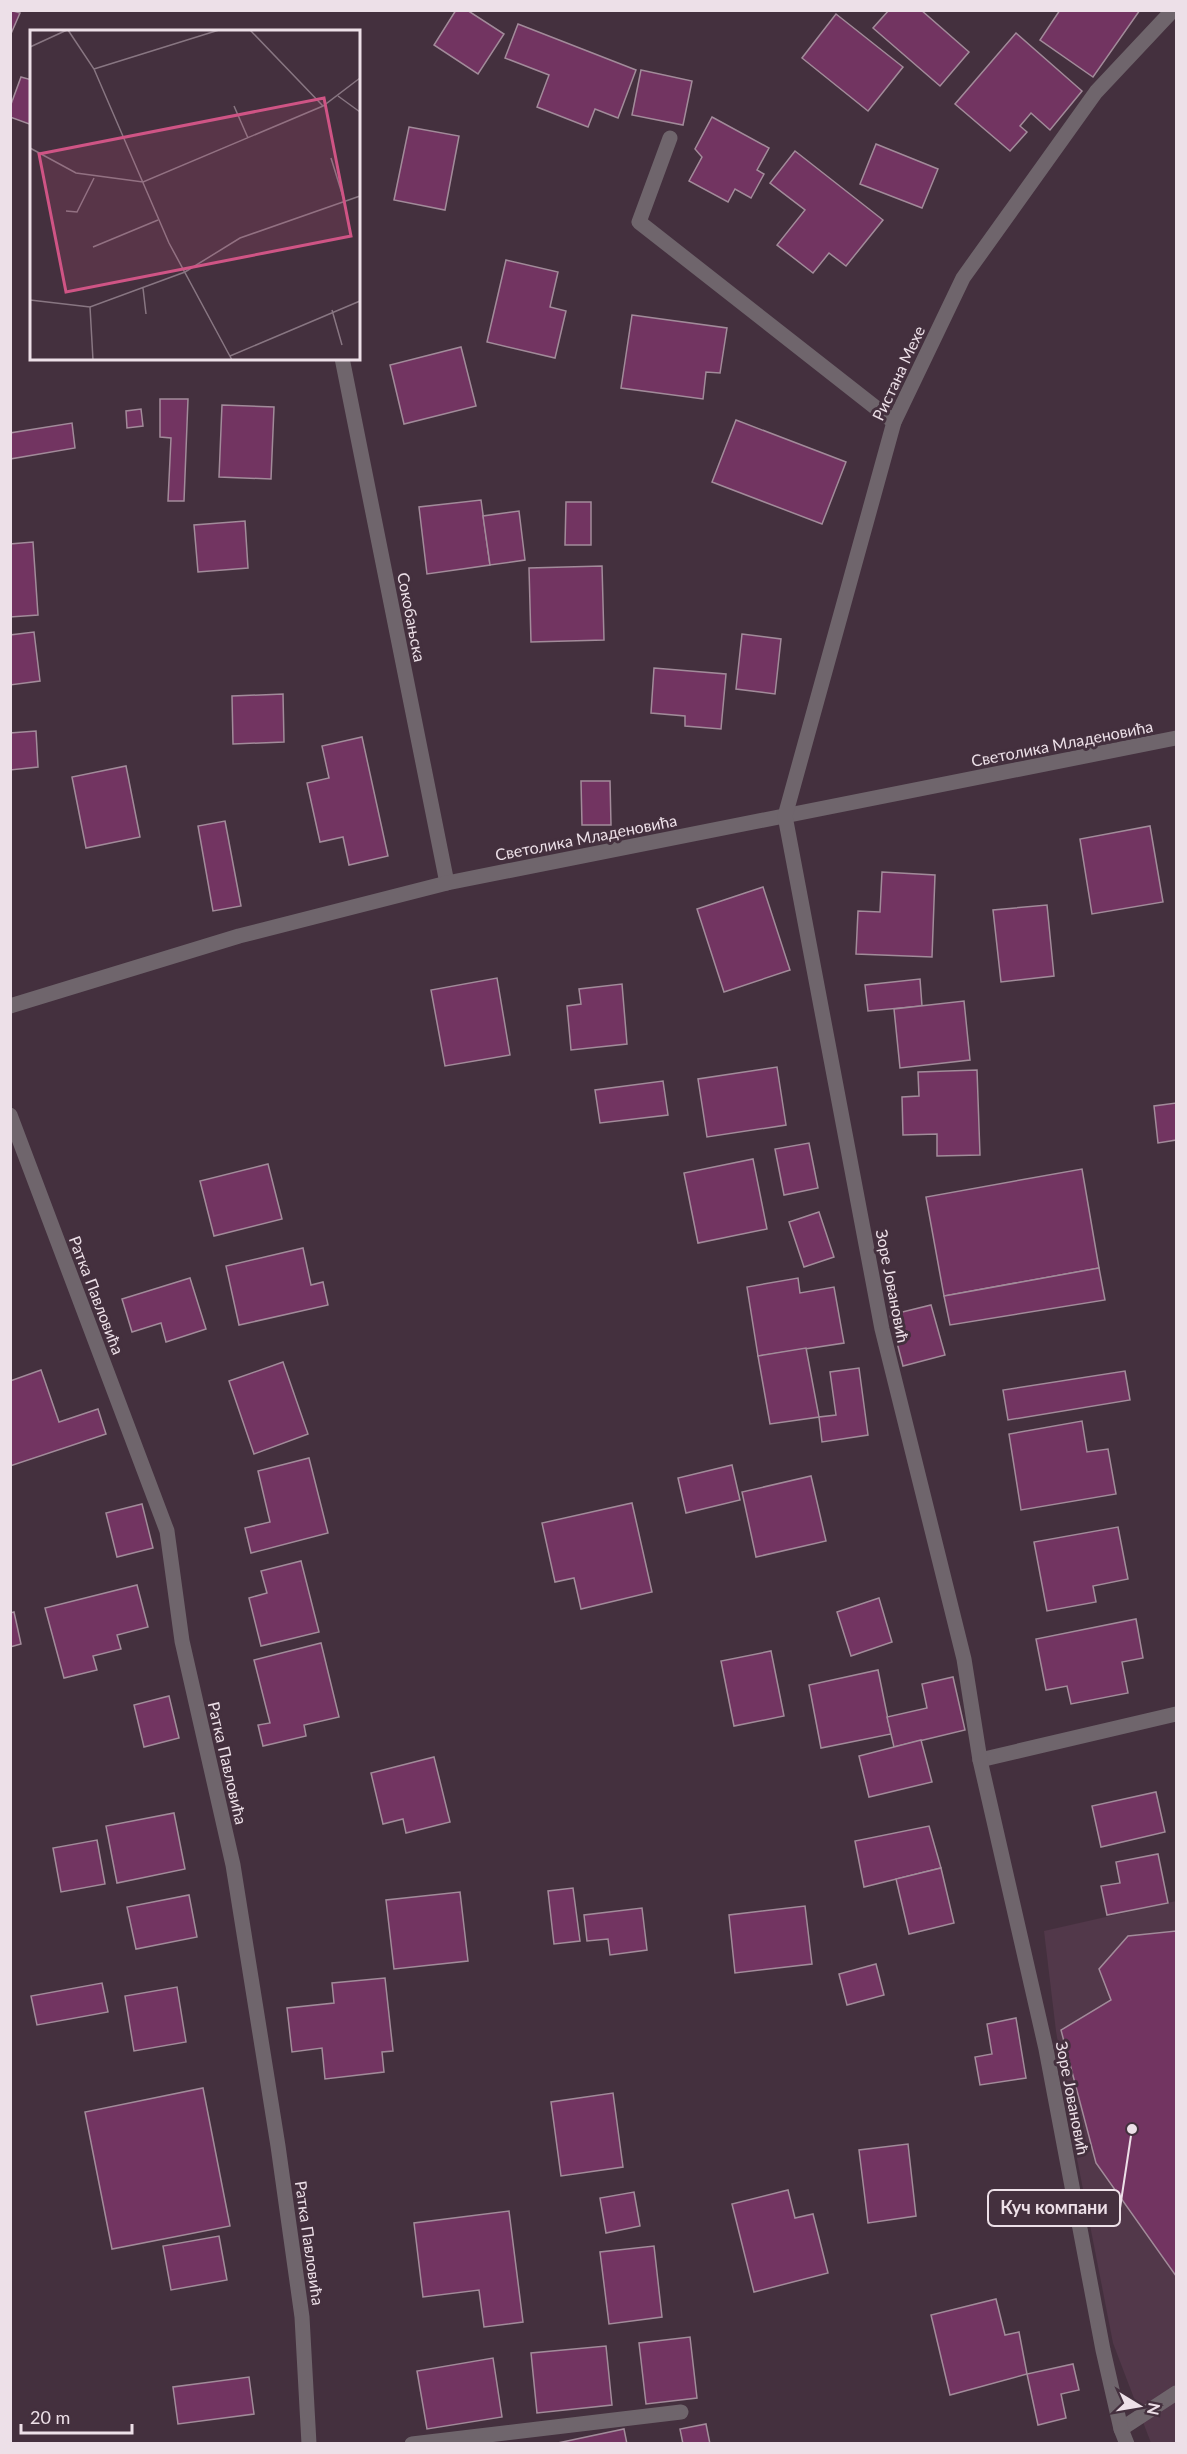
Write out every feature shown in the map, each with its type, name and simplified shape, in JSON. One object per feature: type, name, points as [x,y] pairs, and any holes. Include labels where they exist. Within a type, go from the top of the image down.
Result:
[{"type":"street","name":"Ристана Мехе","points":[[785,816],[894,422],[963,278],[1096,92],[1173,10]]},
{"type":"street","points":[[670,138],[639,222],[894,422]]},
{"type":"street","name":"Сокобањска","points":[[342,360],[447,883]]},
{"type":"street","name":"Светолика Младеновића","points":[[10,1006],[239,936],[447,883],[1176,738]]},
{"type":"street","name":"Зоре Јовановић","points":[[785,816],[882,1329],[964,1659],[980,1760],[1046,2049],[1102,2350],[1124,2436]]},
{"type":"street","name":"Ратка Павловића","points":[[10,1115],[167,1531],[182,1641],[233,1865],[272,2111],[302,2317],[309,2444]]},
{"type":"street","points":[[980,1760],[1176,1714]]},
{"type":"street","points":[[1124,2436],[1176,2393]]},
{"type":"street","points":[[412,2444],[681,2412]]},
{"type":"shaded area","points":[[1176,1901],[1176,2443],[1151,2443],[1113,2343],[1072,2133],[1056,2031],[1044,1931]]},
{"type":"building","points":[[10,10],[20,13],[10,36]]},
{"type":"building","points":[[456,10],[467,10],[504,34],[478,74],[434,45]]},
{"type":"building","points":[[889,10],[921,10],[969,52],[940,86],[873,28]]},
{"type":"building","points":[[1060,10],[1140,10],[1093,77],[1040,40]]},
{"type":"building","points":[[836,14],[903,67],[868,111],[802,58]]},
{"type":"building","points":[[518,24],[636,70],[618,118],[595,109],[588,127],[537,107],[549,75],[505,58]]},
{"type":"building","points":[[1016,33],[1082,91],[1050,130],[1031,113],[1020,126],[1027,132],[1010,151],[955,104]]},
{"type":"building","points":[[641,70],[692,81],[683,125],[632,115]]},
{"type":"building","points":[[21,77],[30,79],[30,124],[10,117],[10,107]]},
{"type":"building","points":[[712,117],[769,148],[757,170],[764,174],[751,198],[735,189],[728,202],[689,181],[702,157],[695,149]]},
{"type":"building","points":[[409,127],[459,136],[445,210],[394,200]]},
{"type":"building","points":[[876,144],[938,169],[922,208],[860,184]]},
{"type":"building","points":[[795,151],[883,220],[846,266],[829,253],[813,273],[777,245],[805,210],[770,183]]},
{"type":"building","points":[[506,260],[558,272],[550,307],[566,311],[555,358],[487,342]]},
{"type":"building","points":[[632,315],[727,328],[720,373],[706,372],[703,399],[621,388]]},
{"type":"building","points":[[461,347],[476,406],[404,424],[390,365]]},
{"type":"building","points":[[160,399],[188,399],[184,501],[168,501],[171,438],[160,437]]},
{"type":"building","points":[[222,405],[274,407],[271,479],[219,477]]},
{"type":"building","points":[[141,409],[143,426],[127,428],[126,411]]},
{"type":"building","points":[[736,420],[846,462],[822,524],[712,482]]},
{"type":"building","points":[[72,423],[75,448],[10,459],[10,433]]},
{"type":"building","points":[[481,500],[490,565],[427,574],[419,507]]},
{"type":"building","points":[[566,502],[591,502],[591,545],[565,545]]},
{"type":"building","points":[[519,511],[525,560],[490,565],[483,516]]},
{"type":"building","points":[[245,521],[248,568],[198,572],[194,525]]},
{"type":"building","points":[[33,542],[38,615],[10,617],[10,544]]},
{"type":"building","points":[[602,566],[604,640],[531,642],[529,568]]},
{"type":"building","points":[[34,632],[40,681],[10,685],[10,635]]},
{"type":"building","points":[[742,634],[781,639],[775,694],[736,689]]},
{"type":"building","points":[[654,668],[726,674],[721,729],[685,726],[685,716],[651,713]]},
{"type":"building","points":[[283,694],[284,742],[233,744],[232,696]]},
{"type":"building","points":[[36,731],[38,767],[10,770],[10,733]]},
{"type":"building","points":[[362,737],[388,856],[349,865],[343,837],[320,842],[307,783],[329,778],[322,746]]},
{"type":"building","points":[[126,766],[140,837],[86,848],[72,777]]},
{"type":"building","points":[[581,781],[610,781],[611,825],[582,825]]},
{"type":"building","points":[[225,821],[241,906],[213,911],[198,826]]},
{"type":"building","points":[[1150,826],[1163,902],[1092,914],[1080,839]]},
{"type":"building","points":[[882,872],[935,875],[932,957],[856,954],[858,911],[880,912]]},
{"type":"building","points":[[763,887],[790,970],[724,992],[697,909]]},
{"type":"building","points":[[1047,905],[1054,976],[1001,982],[993,910]]},
{"type":"building","points":[[497,978],[510,1055],[445,1066],[431,990]]},
{"type":"building","points":[[920,979],[922,1006],[868,1011],[865,985]]},
{"type":"building","points":[[622,984],[627,1044],[571,1050],[567,1006],[581,1004],[579,989]]},
{"type":"building","points":[[964,1001],[970,1060],[900,1068],[894,1009]]},
{"type":"building","points":[[777,1067],[786,1125],[707,1137],[698,1079]]},
{"type":"building","points":[[977,1070],[980,1155],[937,1156],[937,1134],[903,1135],[902,1097],[919,1096],[918,1072]]},
{"type":"building","points":[[663,1081],[668,1115],[600,1123],[595,1090]]},
{"type":"building","points":[[1176,1103],[1176,1140],[1158,1143],[1154,1106]]},
{"type":"building","points":[[809,1143],[818,1188],[784,1195],[775,1149]]},
{"type":"building","points":[[753,1159],[767,1229],[698,1243],[684,1173]]},
{"type":"building","points":[[268,1164],[282,1219],[214,1236],[200,1181]]},
{"type":"building","points":[[1082,1169],[1099,1268],[944,1296],[926,1197]]},
{"type":"building","points":[[819,1212],[834,1257],[804,1267],[789,1222]]},
{"type":"building","points":[[303,1248],[311,1285],[323,1282],[328,1305],[239,1325],[226,1266]]},
{"type":"building","points":[[1099,1268],[1105,1300],[950,1325],[944,1296]]},
{"type":"building","points":[[190,1278],[206,1329],[166,1342],[161,1323],[132,1332],[122,1299]]},
{"type":"building","points":[[798,1278],[800,1293],[834,1287],[844,1343],[758,1356],[747,1287]]},
{"type":"building","points":[[931,1305],[945,1355],[903,1366],[890,1315]]},
{"type":"building","points":[[806,1348],[819,1417],[770,1424],[758,1356]]},
{"type":"building","points":[[283,1362],[308,1434],[254,1454],[229,1381]]},
{"type":"building","points":[[859,1368],[868,1435],[822,1442],[819,1417],[836,1415],[830,1372]]},
{"type":"building","points":[[41,1370],[59,1422],[98,1409],[106,1434],[10,1466],[10,1381]]},
{"type":"building","points":[[1125,1371],[1130,1400],[1008,1420],[1003,1390]]},
{"type":"building","points":[[1082,1421],[1087,1452],[1108,1449],[1116,1494],[1021,1510],[1009,1434]]},
{"type":"building","points":[[309,1458],[328,1533],[251,1553],[245,1528],[270,1522],[258,1471]]},
{"type":"building","points":[[732,1465],[740,1500],[686,1513],[678,1478]]},
{"type":"building","points":[[811,1476],[826,1541],[756,1557],[742,1492]]},
{"type":"building","points":[[632,1503],[652,1592],[581,1609],[574,1578],[555,1582],[542,1523]]},
{"type":"building","points":[[142,1504],[153,1548],[117,1557],[106,1513]]},
{"type":"building","points":[[1118,1527],[1128,1579],[1093,1586],[1096,1602],[1047,1611],[1034,1542]]},
{"type":"building","points":[[301,1561],[319,1632],[261,1646],[249,1598],[267,1593],[261,1571]]},
{"type":"building","points":[[137,1585],[148,1627],[117,1635],[121,1649],[93,1656],[97,1670],[64,1678],[45,1608]]},
{"type":"building","points":[[879,1598],[892,1642],[851,1656],[837,1612]]},
{"type":"building","points":[[14,1612],[21,1644],[10,1647],[10,1613]]},
{"type":"building","points":[[1136,1619],[1143,1658],[1122,1662],[1128,1693],[1071,1704],[1067,1686],[1046,1690],[1036,1639]]},
{"type":"building","points":[[321,1643],[339,1717],[304,1725],[306,1736],[263,1746],[258,1725],[270,1723],[254,1660]]},
{"type":"building","points":[[771,1651],[784,1716],[734,1726],[721,1661]]},
{"type":"building","points":[[878,1670],[891,1734],[821,1748],[809,1685]]},
{"type":"building","points":[[953,1677],[965,1730],[894,1747],[887,1717],[927,1708],[922,1684]]},
{"type":"building","points":[[169,1696],[179,1738],[144,1747],[134,1705]]},
{"type":"building","points":[[921,1740],[932,1782],[869,1797],[859,1756]]},
{"type":"building","points":[[434,1757],[450,1822],[406,1833],[403,1819],[383,1824],[371,1773]]},
{"type":"building","points":[[1156,1792],[1165,1832],[1101,1847],[1092,1806]]},
{"type":"building","points":[[174,1813],[185,1869],[117,1883],[106,1826]]},
{"type":"building","points":[[929,1826],[941,1868],[864,1887],[855,1841]]},
{"type":"building","points":[[97,1840],[105,1884],[61,1892],[53,1848]]},
{"type":"building","points":[[1158,1854],[1168,1903],[1107,1915],[1101,1886],[1120,1883],[1116,1862]]},
{"type":"building","points":[[941,1868],[954,1923],[909,1934],[896,1879]]},
{"type":"building","points":[[573,1888],[580,1941],[554,1944],[548,1891]]},
{"type":"building","points":[[460,1892],[468,1961],[394,1969],[386,1900]]},
{"type":"building","points":[[189,1895],[197,1937],[136,1949],[127,1907]]},
{"type":"building","points":[[805,1906],[812,1964],[735,1973],[729,1915]]},
{"type":"building","points":[[642,1908],[647,1950],[610,1955],[608,1939],[587,1941],[584,1915]]},
{"type":"building","points":[[1176,1931],[1176,2276],[1096,2163],[1061,2030],[1111,2000],[1099,1969],[1128,1936]]},
{"type":"building","points":[[876,1964],[884,1995],[847,2005],[839,1974]]},
{"type":"building","points":[[385,1978],[393,2051],[382,2052],[384,2072],[325,2079],[322,2048],[292,2052],[287,2008],[334,2003],[332,1983]]},
{"type":"building","points":[[102,1983],[108,2012],[37,2025],[31,1996]]},
{"type":"building","points":[[177,1987],[186,2042],[134,2051],[125,1996]]},
{"type":"building","points":[[1016,2018],[1026,2078],[980,2085],[975,2057],[992,2054],[987,2024]]},
{"type":"building","points":[[203,2088],[230,2226],[112,2249],[85,2112]]},
{"type":"building","points":[[613,2093],[623,2167],[561,2176],[551,2102]]},
{"type":"building","points":[[908,2144],[916,2216],[868,2223],[859,2150]]},
{"type":"building","points":[[788,2190],[795,2218],[813,2214],[828,2273],[754,2292],[732,2204]]},
{"type":"building","points":[[634,2192],[640,2226],[606,2233],[600,2198]]},
{"type":"building","points":[[509,2211],[523,2322],[484,2327],[479,2290],[423,2297],[414,2223]]},
{"type":"building","points":[[219,2236],[227,2280],[171,2290],[163,2246]]},
{"type":"building","points":[[654,2246],[662,2317],[609,2324],[600,2252]]},
{"type":"building","points":[[996,2299],[1005,2335],[1019,2332],[1027,2374],[950,2395],[931,2315]]},
{"type":"building","points":[[690,2337],[697,2398],[646,2404],[639,2343]]},
{"type":"building","points":[[606,2346],[612,2405],[537,2413],[531,2353]]},
{"type":"building","points":[[493,2358],[502,2417],[427,2429],[417,2371]]},
{"type":"building","points":[[1073,2364],[1079,2390],[1061,2394],[1066,2418],[1038,2425],[1027,2374]]},
{"type":"building","points":[[249,2377],[254,2414],[178,2424],[173,2387]]},
{"type":"building","points":[[706,2424],[710,2444],[683,2444],[680,2429]]},
{"type":"building","points":[[624,2429],[627,2444],[553,2444]]},
{"type":"place","name":"Куч компани","points":[[1132,2129]]}]
